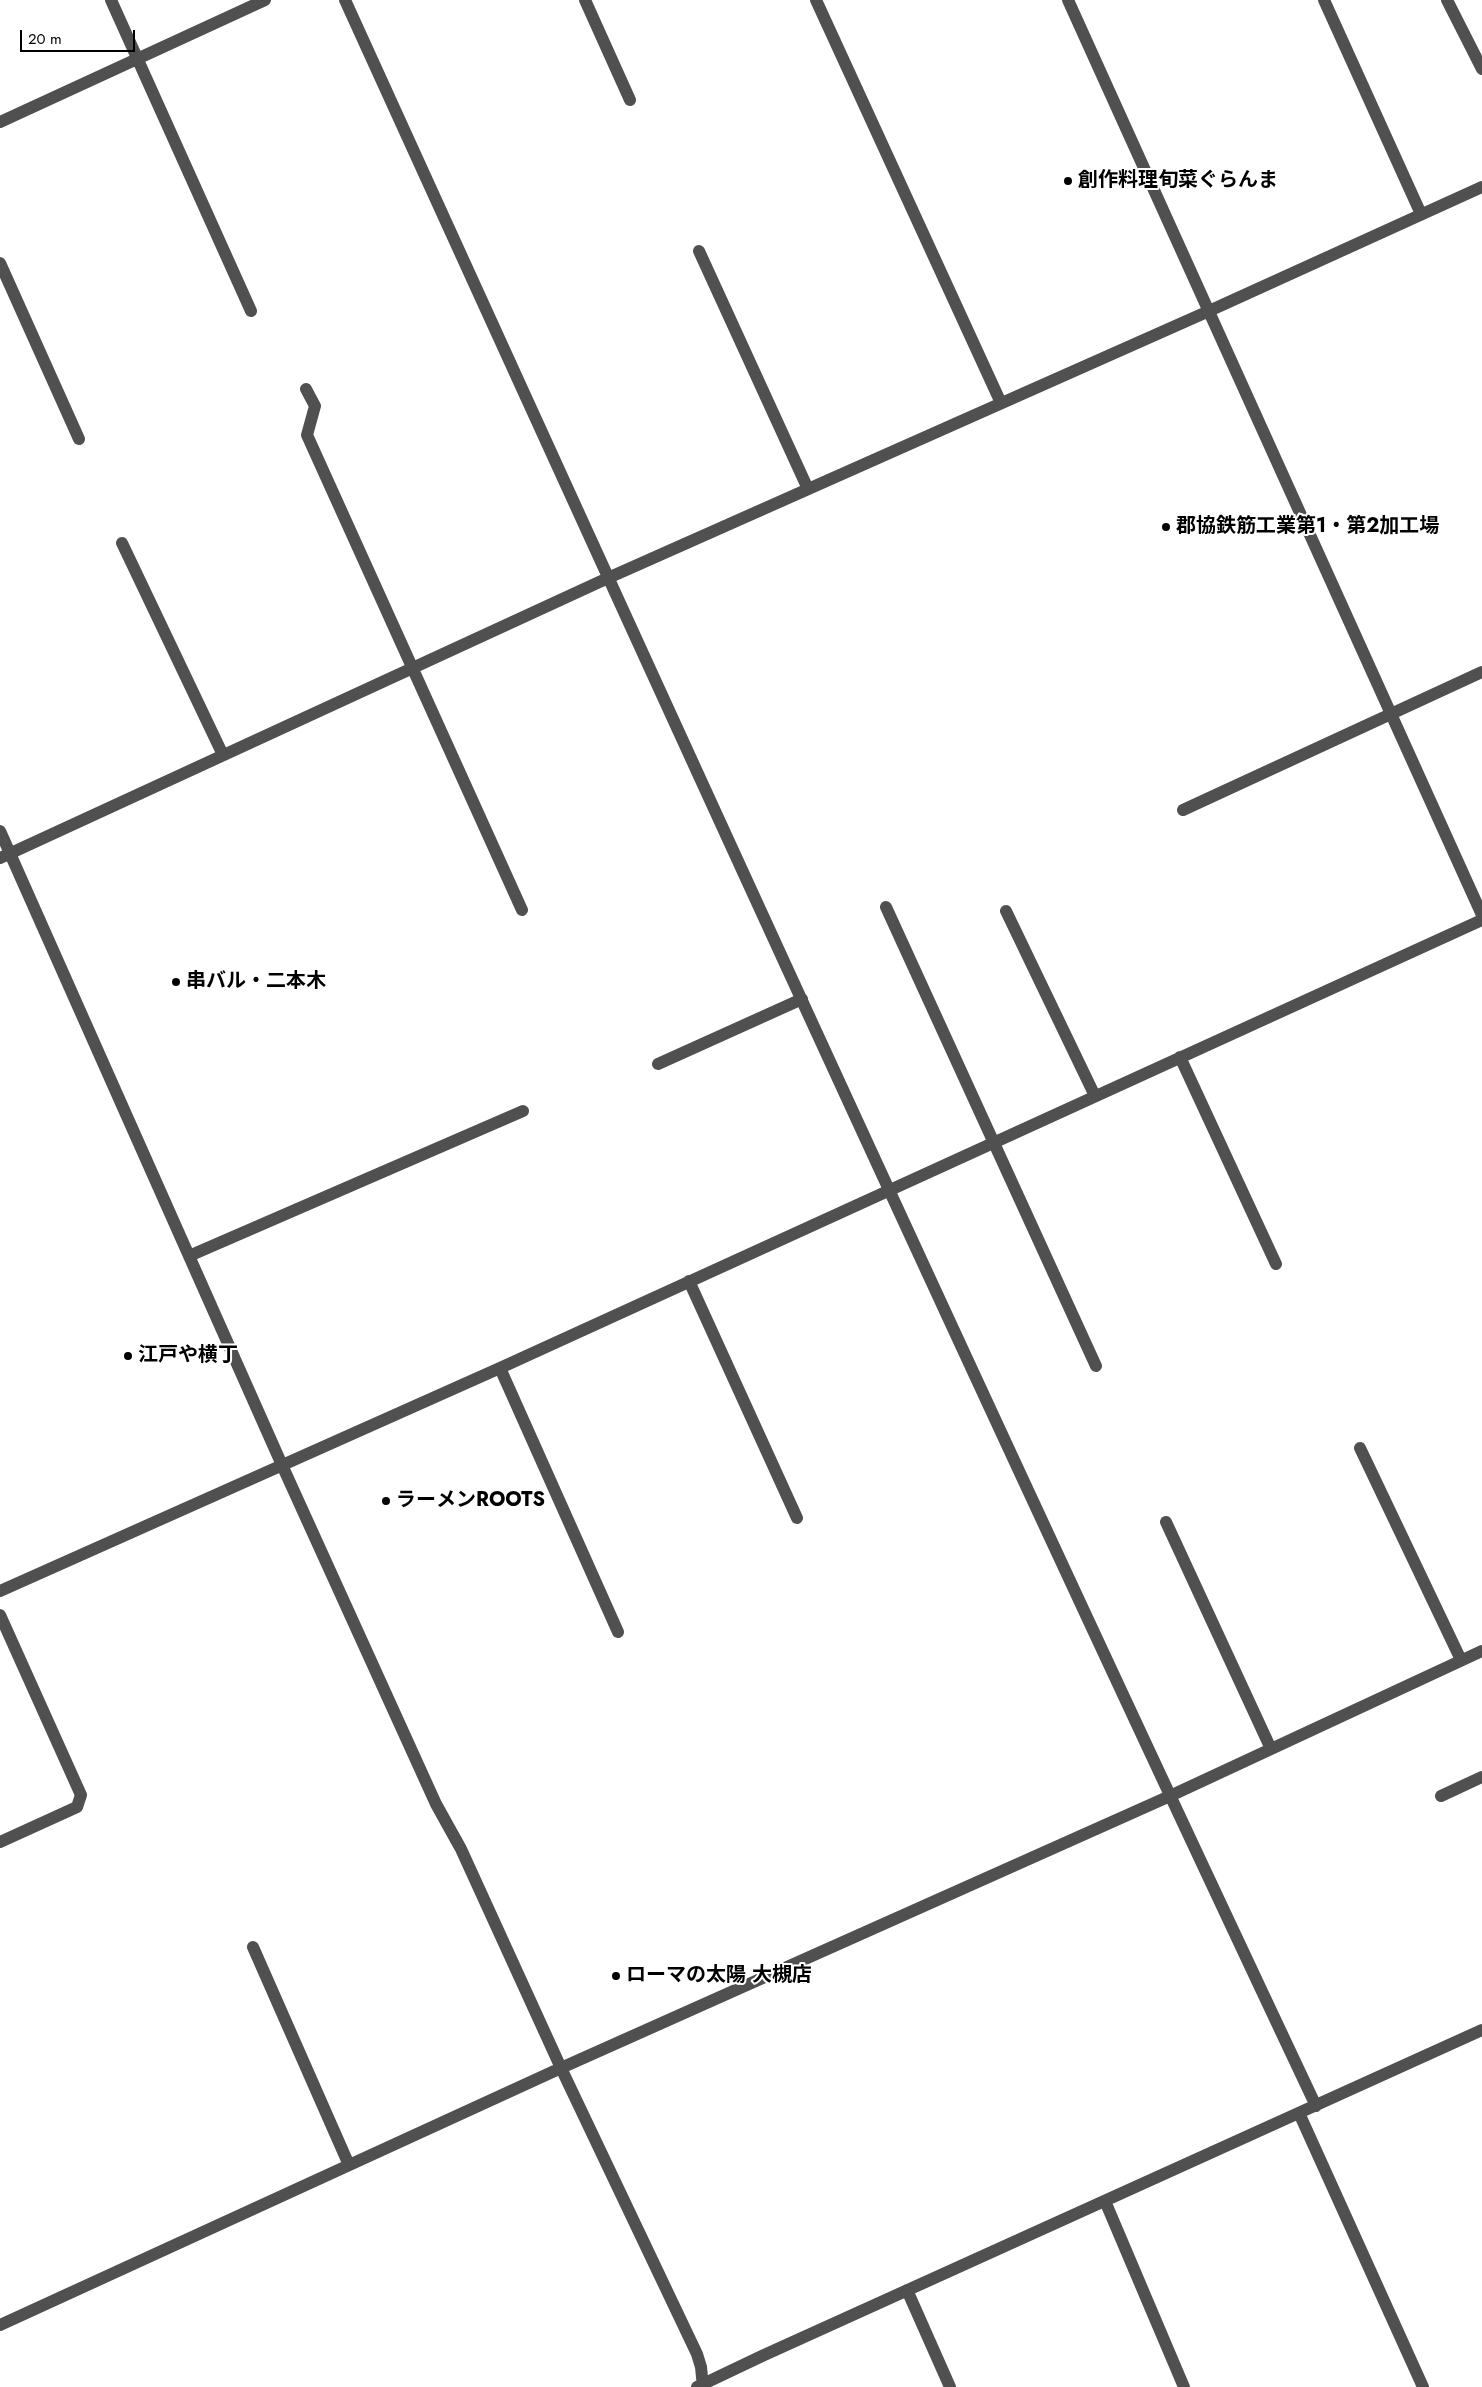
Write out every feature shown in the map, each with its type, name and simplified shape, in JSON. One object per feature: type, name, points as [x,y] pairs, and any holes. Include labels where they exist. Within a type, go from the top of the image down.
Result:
[{"type":"street","points":[[111,0],[250,311]]},
{"type":"street","points":[[0,122],[265,0]]},
{"type":"street","points":[[345,0],[802,999],[1170,1796],[1316,2106]]},
{"type":"street","points":[[586,0],[630,100]]},
{"type":"street","points":[[816,0],[1002,403]]},
{"type":"street","points":[[1068,0],[1482,915]]},
{"type":"street","points":[[1324,0],[1421,214]]},
{"type":"street","points":[[1448,0],[1482,69]]},
{"type":"street","points":[[5,856],[608,578],[1209,311],[1482,186]]},
{"type":"street","points":[[699,251],[808,489]]},
{"type":"street","points":[[0,263],[79,439]]},
{"type":"street","points":[[306,389],[315,406],[307,435],[522,910]]},
{"type":"street","points":[[122,543],[223,755]]},
{"type":"street","points":[[1183,810],[1482,672]]},
{"type":"street","points":[[0,831],[5,856],[436,1804],[461,1849],[561,2068],[697,2354],[701,2386],[907,2290],[1482,2030]]},
{"type":"street","points":[[886,907],[1096,1366]]},
{"type":"street","points":[[1006,911],[1094,1096]]},
{"type":"street","points":[[0,1590],[500,1368],[1482,920]]},
{"type":"street","points":[[658,1064],[802,999]]},
{"type":"street","points":[[1180,1057],[1276,1264]]},
{"type":"street","points":[[188,1256],[523,1111]]},
{"type":"street","points":[[689,1281],[797,1518]]},
{"type":"street","points":[[500,1368],[618,1632]]},
{"type":"street","points":[[1360,1448],[1461,1660]]},
{"type":"street","points":[[1166,1522],[1271,1749]]},
{"type":"street","points":[[0,1615],[81,1795],[77,1807],[0,1842]]},
{"type":"street","points":[[0,2325],[561,2068],[1170,1796],[1482,1650]]},
{"type":"street","points":[[1441,1796],[1482,1777]]},
{"type":"street","points":[[253,1947],[349,2165]]},
{"type":"street","points":[[1299,2113],[1423,2387]]},
{"type":"street","points":[[1105,2201],[1184,2387]]},
{"type":"street","points":[[907,2290],[950,2387]]},
{"type":"place","name":"創作料理旬菜ぐらんま","points":[[1068,181]]},
{"type":"place","name":"郡協鉄筋工業第1・第2加工場","points":[[1166,527]]},
{"type":"place","name":"串バル・二本木","points":[[176,982]]},
{"type":"place","name":"江戸や横丁","points":[[128,1356]]},
{"type":"place","name":"ラーメンROOTS","points":[[386,1501]]},
{"type":"place","name":"ローマの太陽 大槻店","points":[[616,1976]]}]
